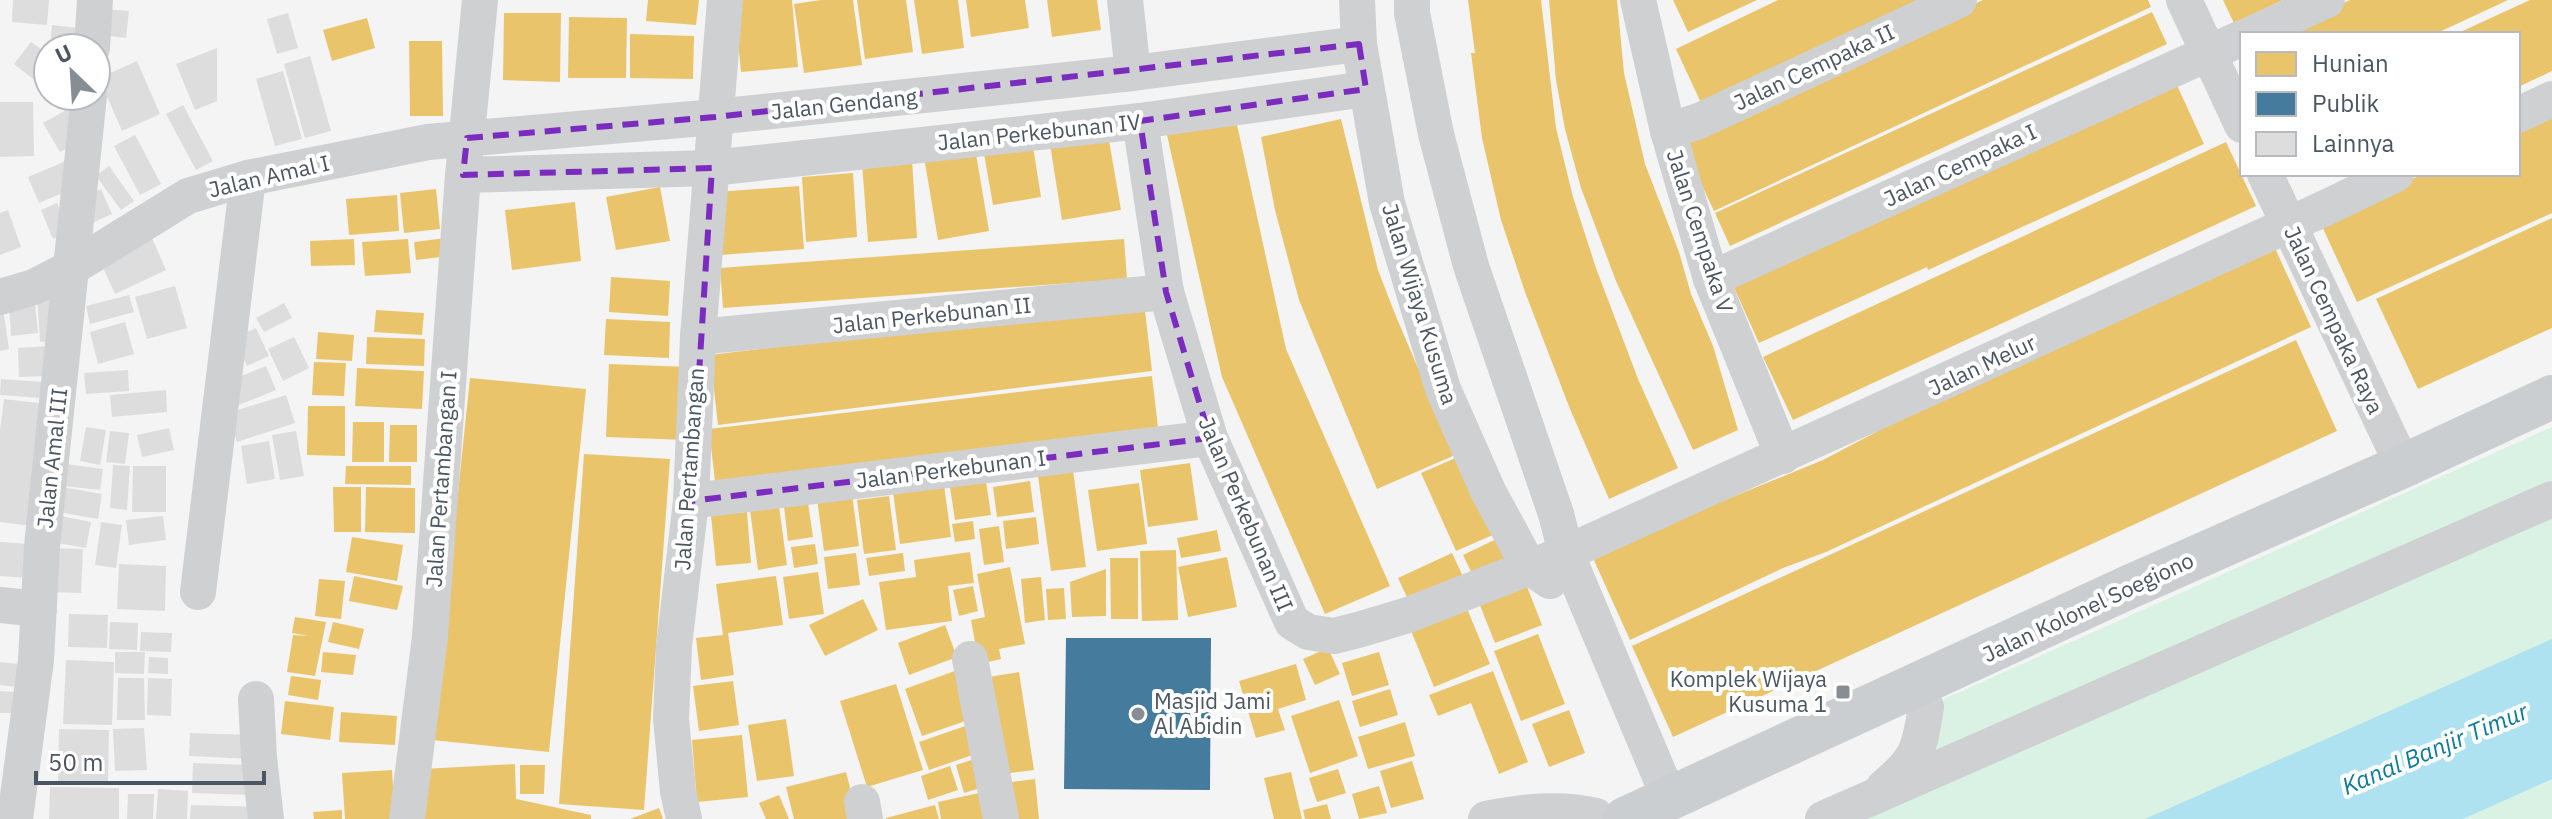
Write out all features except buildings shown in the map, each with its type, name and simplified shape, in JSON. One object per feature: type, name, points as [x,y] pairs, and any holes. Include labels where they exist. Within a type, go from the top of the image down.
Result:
[{"type":"main road","name":"Jalan Kolonel Soegiono","points":[[1684,809],[2114,593],[2552,397]]},
{"type":"main road","name":"Jalan Kolonel Soegiono","points":[[1625,819],[1684,809],[1926,707],[2552,427]]},
{"type":"street","points":[[93,32],[95,0]]},
{"type":"street","points":[[467,138],[480,0]]},
{"type":"street","name":"Jalan Pertambangan","points":[[684,819],[671,719],[674,646],[691,501],[698,337],[725,0]]},
{"type":"street","points":[[1125,0],[1133,73]]},
{"type":"street","name":"Jalan Wijaya Kusuma","points":[[1357,0],[1359,44],[1387,203],[1443,389],[1488,491],[1529,567],[1589,611]]},
{"type":"street","points":[[1412,0],[1436,134],[1471,266],[1556,514],[1566,553],[1589,611],[1684,809]]},
{"type":"street","name":"Jalan Cempaka V","points":[[1638,0],[1668,131],[1711,279],[1783,456]]},
{"type":"street","name":"Jalan Cempaka II","points":[[1668,131],[1699,121],[1959,0]]},
{"type":"street","points":[[2184,0],[2240,121]]},
{"type":"street","points":[[2256,32],[2327,0]]},
{"type":"street","name":"Jalan Cempaka I","points":[[1711,279],[2240,39]]},
{"type":"street","name":"Jalan Gendang","points":[[467,138],[715,117],[1133,73],[1359,44]]},
{"type":"street","name":"Jalan Perkebunan IV","points":[[712,168],[1140,121],[1366,89]]},
{"type":"street","points":[[2520,114],[2552,99]]},
{"type":"street","name":"Jalan Amal III","points":[[15,819],[36,660],[42,546],[88,112]]},
{"type":"street","name":"Jalan Perkebunan III","points":[[1140,121],[1166,292],[1210,438],[1292,622],[1308,632],[1334,636],[1358,630],[1408,615],[1566,553]]},
{"type":"street","name":"Jalan Pertambangan I","points":[[407,819],[430,637],[467,138]]},
{"type":"street","name":"Jalan Amal I","points":[[0,297],[34,287],[73,267],[188,196],[242,180],[428,142],[467,138]]},
{"type":"street","points":[[463,175],[712,168]]},
{"type":"street","name":"Jalan Cempaka Raya","points":[[2266,176],[2403,466]]},
{"type":"street","name":"Jalan Melur","points":[[1566,553],[2392,176]]},
{"type":"street","points":[[198,592],[242,180]]},
{"type":"street","name":"Jalan Perkebunan II","points":[[698,337],[1166,292]]},
{"type":"street","name":"Jalan Perkebunan I","points":[[691,501],[1210,438]]},
{"type":"street","points":[[1823,819],[2552,499]]},
{"type":"street","points":[[0,605],[39,609]]},
{"type":"street","points":[[970,659],[1001,819]]},
{"type":"street","points":[[256,699],[266,819]]},
{"type":"street","points":[[1870,798],[1903,771],[1919,748],[1926,707]]},
{"type":"street","points":[[1486,819],[1516,813],[1573,811],[1596,816],[1596,819]]},
{"type":"highlighted area","points":[[1359,44],[1366,89],[1140,121],[1166,292],[1210,438],[691,501],[712,168],[463,175],[467,138],[715,117]]},
{"type":"green space","points":[[2552,427],[2552,819],[1823,819],[1870,798],[1926,707]]},
{"type":"water","name":"Kanal Banjir Timur","points":[[2552,639],[2552,779],[2463,819],[2145,819]]},
{"type":"place","name":"Komplek Wijaya Kusuma 1","points":[[1843,692]]},
{"type":"place","name":"Masjid Jami Al Abidin","points":[[1138,714]]}]
